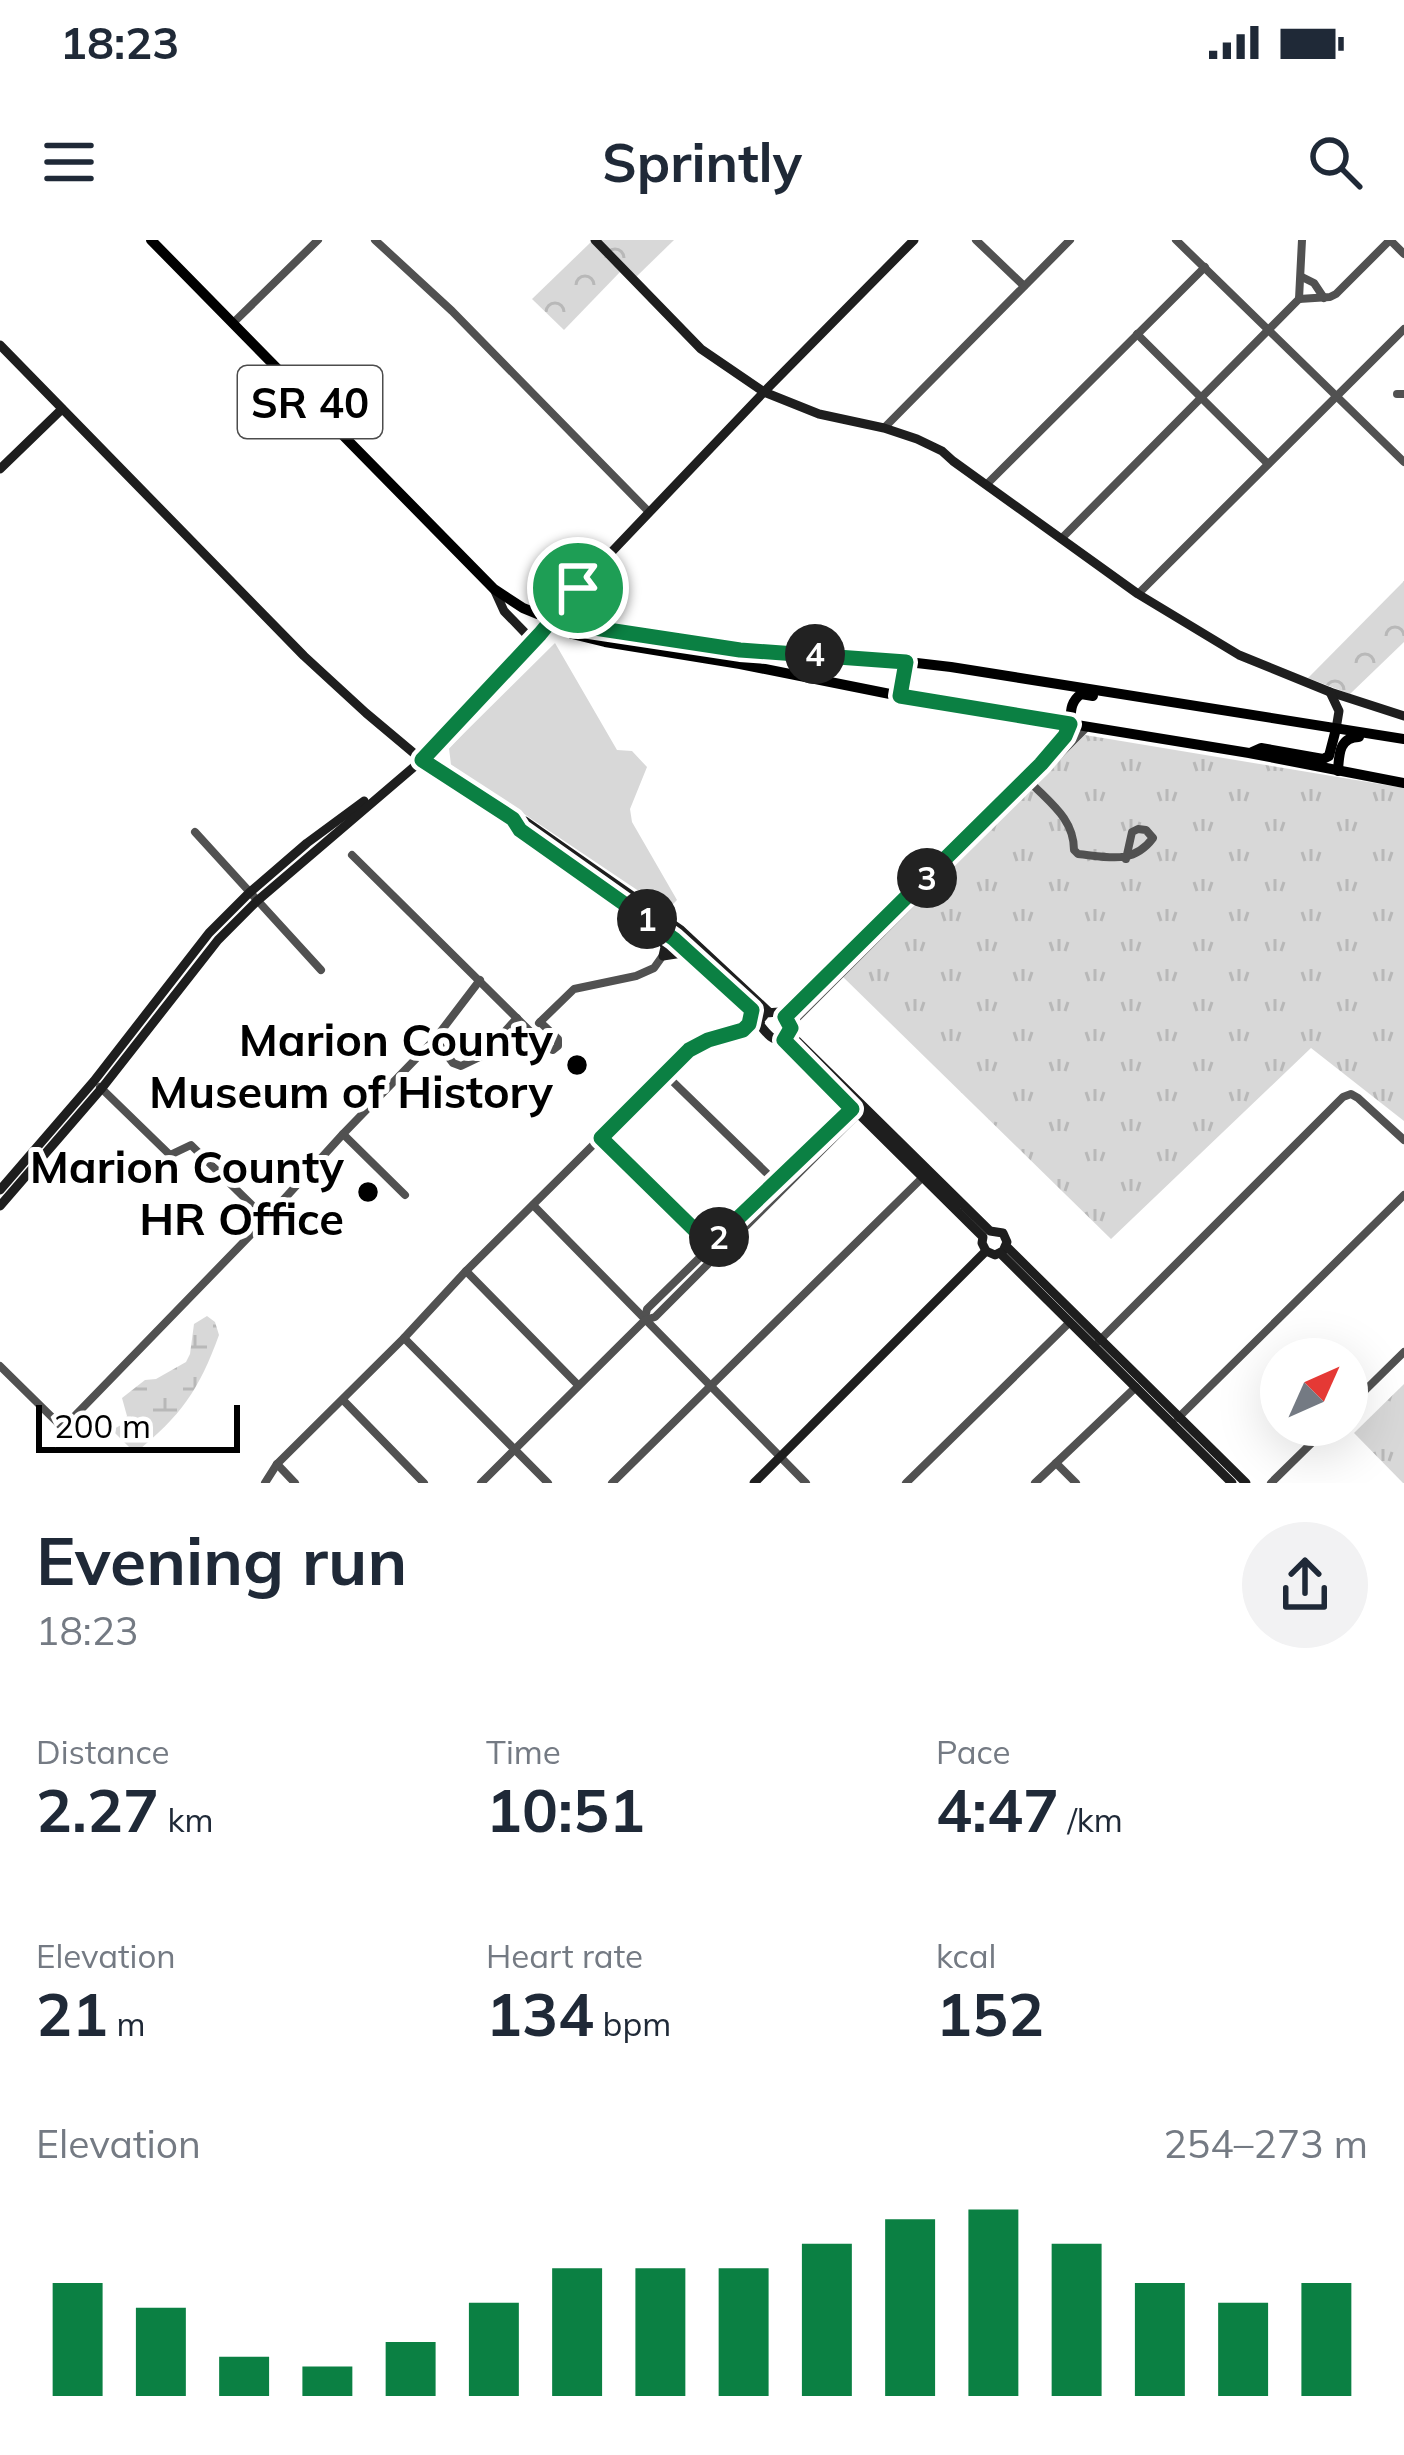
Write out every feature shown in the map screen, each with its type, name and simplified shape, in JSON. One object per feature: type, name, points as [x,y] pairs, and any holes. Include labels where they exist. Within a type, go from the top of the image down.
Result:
[{"type":"main road","name":"SR 40","points":[[151,240],[494,589],[572,634],[1404,783]]},
{"type":"main road","name":"SR 40","points":[[550,620],[740,650],[906,662],[1404,742]]},
{"type":"main road","points":[[900,696],[906,662]]},
{"type":"main road","points":[[1070,724],[1071,703],[1081,694],[1159,706],[1173,703]]},
{"type":"main road","points":[[1249,753],[1261,748],[1323,759],[1329,756],[1336,729]]},
{"type":"main road","points":[[1338,771],[1341,746],[1353,737],[1404,742]]},
{"type":"street","points":[[233,323],[318,240]]},
{"type":"street","points":[[375,240],[452,311],[650,512]]},
{"type":"street","points":[[595,240],[701,349],[764,392],[942,451],[1138,594],[1239,655],[1404,716]]},
{"type":"street","points":[[0,1206],[253,897],[422,760],[578,588],[914,240]]},
{"type":"street","points":[[976,240],[1024,286]]},
{"type":"street","points":[[884,428],[1070,240]]},
{"type":"street","points":[[1176,240],[1404,462]]},
{"type":"street","points":[[1060,539],[1299,299],[1302,240]]},
{"type":"street","points":[[1299,299],[1336,294],[1390,240],[1401,254]]},
{"type":"street","points":[[987,484],[1205,267]]},
{"type":"street","points":[[1302,277],[1314,283],[1324,298]]},
{"type":"street","points":[[1138,594],[1404,329]]},
{"type":"street","points":[[1137,334],[1268,464]]},
{"type":"street","points":[[0,345],[304,656],[366,713],[422,760],[513,819],[525,821],[677,934],[764,1019],[770,1037],[787,1029],[1087,727]]},
{"type":"street","points":[[0,470],[62,409]]},
{"type":"street","points":[[578,588],[574,605],[588,627]]},
{"type":"street","points":[[494,589],[504,611],[533,641]]},
{"type":"street","points":[[1330,692],[1339,711],[1336,729]]},
{"type":"street","points":[[1029,782],[1070,724]]},
{"type":"street","points":[[1029,782],[1074,832],[1078,854],[1126,859]]},
{"type":"street","points":[[513,819],[520,830],[655,925],[677,934],[689,952],[764,1019]]},
{"type":"street","points":[[195,832],[321,970]]},
{"type":"street","points":[[352,855],[553,1050],[558,1039],[541,1022]]},
{"type":"street","points":[[655,925],[665,946],[663,956]]},
{"type":"street","points":[[531,1032],[574,988],[654,968],[677,934]]},
{"type":"street","points":[[663,956],[689,952]]},
{"type":"street","points":[[0,1366],[63,1428],[435,1039],[480,980]]},
{"type":"street","points":[[743,1030],[752,1010]]},
{"type":"street","points":[[265,1483],[277,1464],[466,1270],[689,1050],[778,1012],[787,1029],[922,1178],[986,1234],[1003,1233],[1003,1250],[1070,1322],[1246,1483]]},
{"type":"street","points":[[435,1039],[453,1064],[461,1066],[484,1055],[518,1018]]},
{"type":"street","points":[[665,1074],[780,1186]]},
{"type":"street","points":[[0,1190],[98,1084]]},
{"type":"street","points":[[98,1084],[170,1155],[191,1145],[266,1219]]},
{"type":"street","points":[[1097,1343],[1343,1097],[1352,1094],[1404,1140]]},
{"type":"street","points":[[645,1319],[655,1317],[859,1108]]},
{"type":"street","points":[[754,1483],[986,1251],[986,1234],[859,1108]]},
{"type":"street","points":[[343,1134],[405,1195]]},
{"type":"street","points":[[601,1138],[710,1245]]},
{"type":"street","points":[[612,1483],[922,1178]]},
{"type":"street","points":[[482,1483],[645,1319],[647,1310],[710,1245],[780,1186]]},
{"type":"street","points":[[1175,1420],[1404,1195]]},
{"type":"street","points":[[533,1205],[806,1483]]},
{"type":"street","points":[[1003,1250],[1232,1483]]},
{"type":"street","points":[[986,1251],[994,1255],[1003,1250]]},
{"type":"street","points":[[466,1270],[579,1385]]},
{"type":"street","points":[[906,1483],[1070,1322]]},
{"type":"street","points":[[404,1338],[548,1483]]},
{"type":"street","points":[[1368,1387],[1404,1352]]},
{"type":"street","points":[[1035,1483],[1136,1387]]},
{"type":"street","points":[[343,1400],[424,1483]]},
{"type":"street","points":[[1271,1483],[1309,1446]]},
{"type":"street","points":[[1056,1463],[1076,1483]]},
{"type":"street","points":[[277,1464],[295,1483]]},
{"type":"green space","points":[[600,240],[674,240],[636,277]]},
{"type":"green space","points":[[591,242],[620,272],[564,330],[532,299]]},
{"type":"green space","points":[[1404,581],[1404,642],[1350,694],[1308,678]]},
{"type":"green space","points":[[555,643],[617,750],[632,751],[647,767],[630,809],[632,822],[677,900],[670,907],[664,908],[451,765],[449,748]]},
{"type":"green space","points":[[1085,735],[1404,788],[1404,1121],[1311,1048],[1111,1239],[842,976]]},
{"type":"green space","points":[[207,1316],[219,1335],[204,1371],[177,1414],[135,1453],[112,1430],[127,1416],[122,1398],[145,1380],[186,1362],[194,1324]]},
{"type":"green space","points":[[1404,1384],[1404,1483],[1367,1446],[1368,1419]]},
{"type":"place","name":"Marion County Museum of History","points":[[577,1065]]},
{"type":"place","name":"Marion County HR Office","points":[[368,1192]]},
{"type":"route","points":[[578,588],[574,605],[588,627],[740,650],[906,662],[900,696],[1070,724],[1041,764],[785,1017],[791,1028],[784,1040],[852,1109],[710,1245],[601,1138],[689,1050],[743,1030],[752,1010],[674,939],[520,830],[513,819],[422,760],[578,588]]}]
